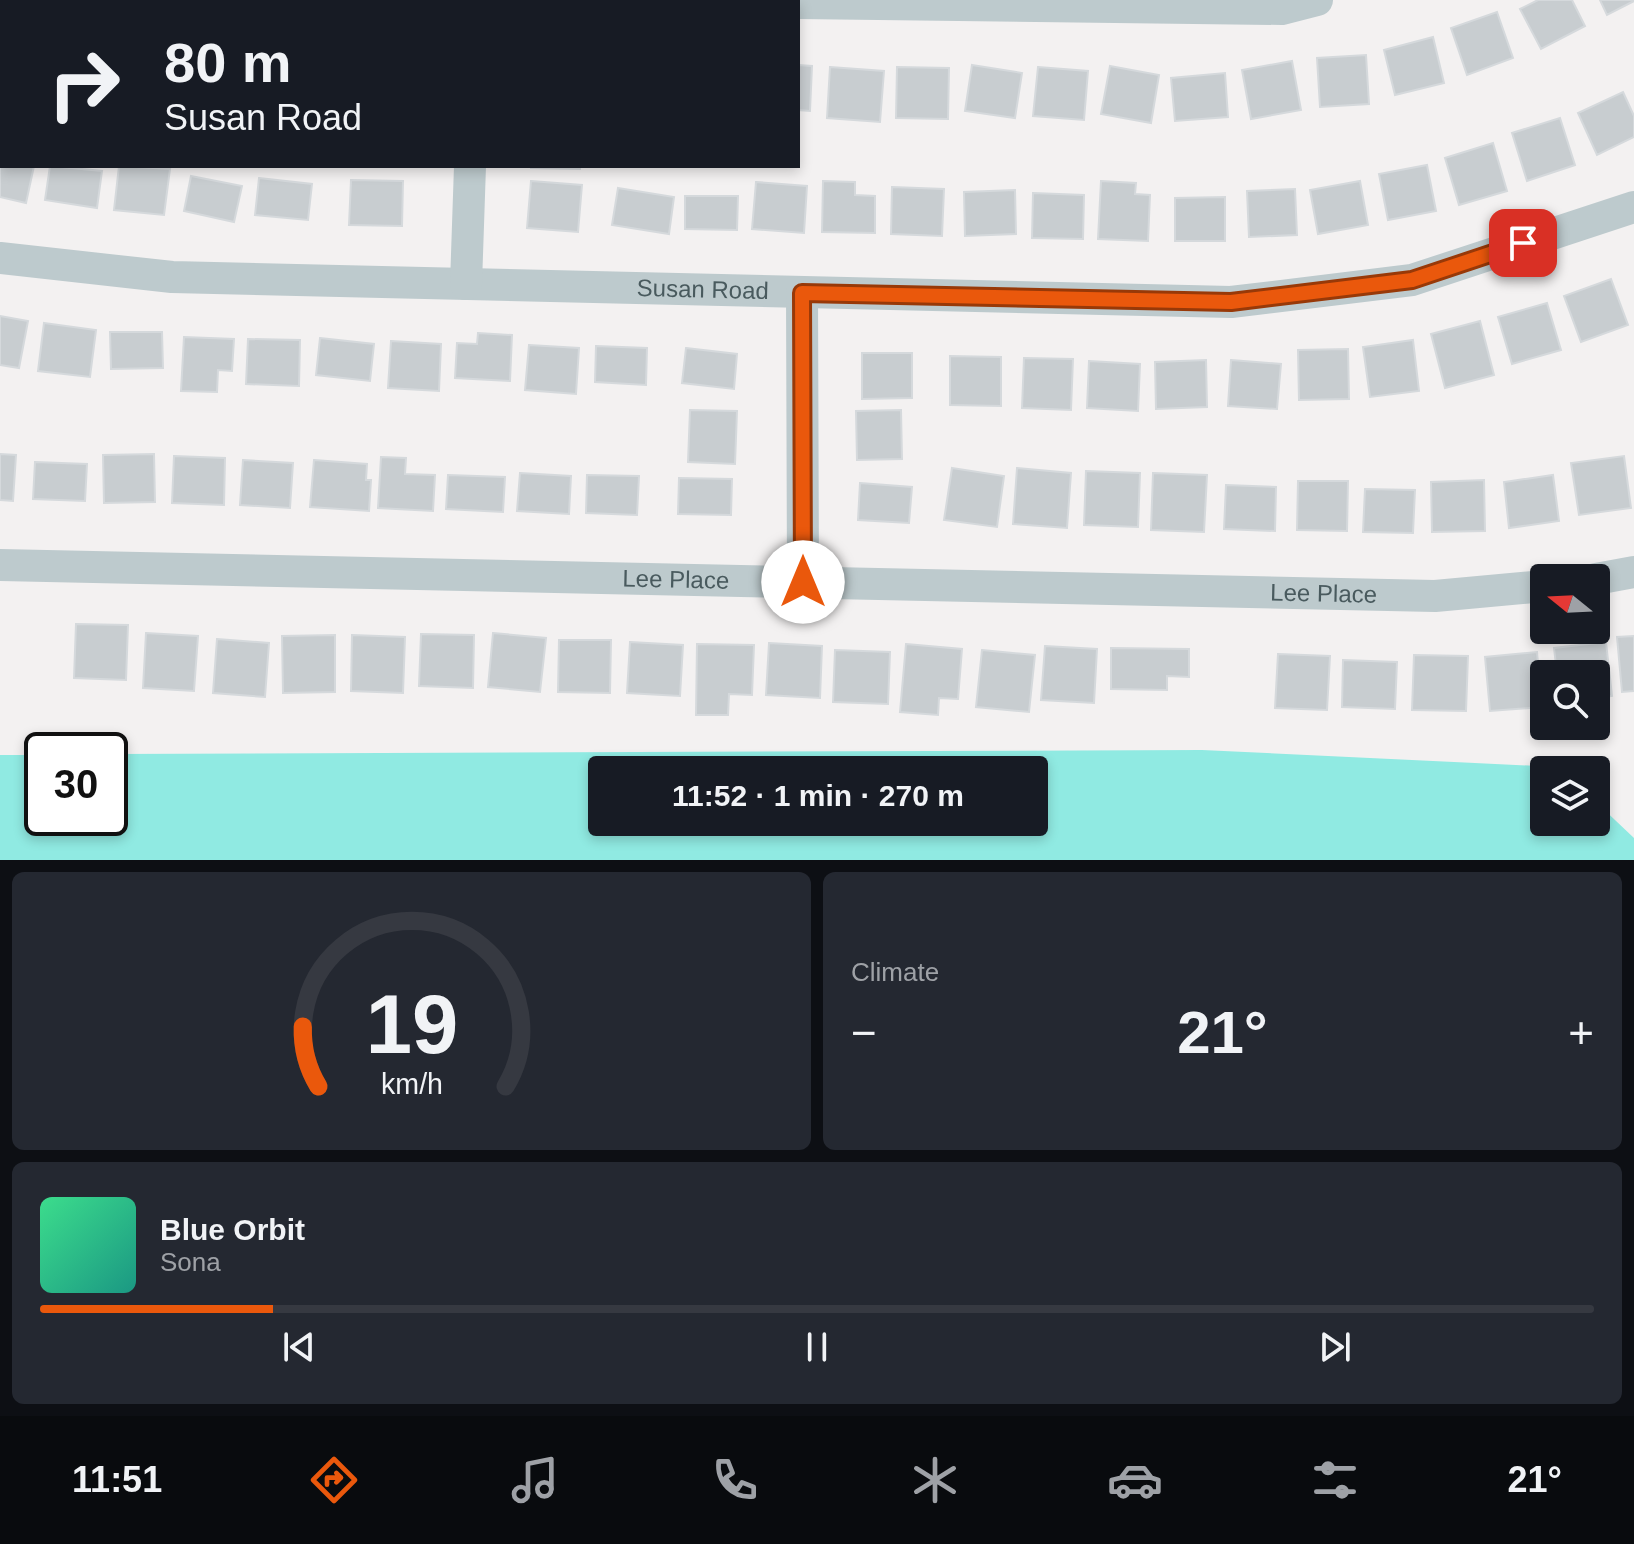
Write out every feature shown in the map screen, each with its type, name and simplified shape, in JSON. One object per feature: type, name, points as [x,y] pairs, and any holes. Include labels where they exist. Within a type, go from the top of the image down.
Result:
[{"type":"street","points":[[800,3],[1282,9],[1317,0]]},
{"type":"street","points":[[466,284],[470,168]]},
{"type":"street","name":"Susan Road","points":[[0,258],[172,277],[1231,302],[1412,280],[1634,207]]},
{"type":"street","points":[[802,293],[803,582]]},
{"type":"street","name":"Lee Place","points":[[0,565],[1435,596],[1530,587]]},
{"type":"street","points":[[1610,576],[1634,572]]},
{"type":"water","points":[[1202,750],[1530,766],[1530,836],[1610,836],[1610,815],[1634,838],[1634,860],[0,860],[0,755],[24,755],[24,836],[128,836],[128,754]]},
{"type":"building","points":[[1538,0],[1572,0],[1585,26],[1541,49],[1520,9]]},
{"type":"building","points":[[1600,0],[1634,0],[1634,1],[1607,15]]},
{"type":"building","points":[[1497,12],[1513,58],[1467,75],[1451,28]]},
{"type":"building","points":[[1433,37],[1444,83],[1395,95],[1384,50]]},
{"type":"building","points":[[1366,55],[1369,104],[1320,107],[1317,58]]},
{"type":"building","points":[[1292,61],[1301,110],[1251,119],[1242,70]]},
{"type":"building","points":[[800,65],[812,66],[810,111],[800,110]]},
{"type":"building","points":[[972,65],[1022,73],[1015,118],[965,111]]},
{"type":"building","points":[[1110,66],[1159,75],[1151,123],[1101,114]]},
{"type":"building","points":[[830,67],[884,71],[880,122],[827,118]]},
{"type":"building","points":[[897,67],[949,68],[948,119],[896,118]]},
{"type":"building","points":[[1038,67],[1088,71],[1084,120],[1033,116]]},
{"type":"building","points":[[1225,73],[1228,117],[1175,121],[1171,78]]},
{"type":"building","points":[[1623,92],[1634,116],[1634,137],[1597,155],[1578,113]]},
{"type":"building","points":[[1560,118],[1575,165],[1527,181],[1512,133]]},
{"type":"building","points":[[1493,143],[1507,191],[1459,205],[1445,158]]},
{"type":"building","points":[[1427,165],[1436,211],[1388,220],[1379,174]]},
{"type":"building","points":[[0,168],[34,168],[26,203],[0,197]]},
{"type":"building","points":[[50,168],[102,171],[97,208],[45,200]]},
{"type":"building","points":[[119,168],[170,169],[164,215],[114,210]]},
{"type":"building","points":[[191,176],[242,186],[234,222],[184,211]]},
{"type":"building","points":[[259,178],[312,184],[308,220],[255,215]]},
{"type":"building","points":[[351,180],[403,181],[402,226],[349,225]]},
{"type":"building","points":[[531,181],[582,185],[578,232],[527,228]]},
{"type":"building","points":[[823,181],[855,182],[855,195],[875,196],[875,233],[822,232]]},
{"type":"building","points":[[1101,181],[1136,183],[1135,194],[1150,195],[1148,241],[1098,239]]},
{"type":"building","points":[[1360,181],[1368,225],[1318,234],[1310,190]]},
{"type":"building","points":[[756,182],[807,186],[804,233],[752,229]]},
{"type":"building","points":[[892,187],[944,189],[942,236],[891,234]]},
{"type":"building","points":[[618,188],[674,197],[669,234],[612,225]]},
{"type":"building","points":[[1295,189],[1297,235],[1249,237],[1247,191]]},
{"type":"building","points":[[1015,190],[1016,234],[965,236],[964,192]]},
{"type":"building","points":[[1033,193],[1084,195],[1083,239],[1032,238]]},
{"type":"building","points":[[685,196],[738,196],[737,230],[685,229]]},
{"type":"building","points":[[1225,197],[1225,241],[1175,241],[1175,198]]},
{"type":"building","points":[[1611,279],[1628,325],[1581,342],[1564,296]]},
{"type":"building","points":[[1547,303],[1561,350],[1512,364],[1498,317]]},
{"type":"building","points":[[0,316],[28,321],[19,368],[0,365]]},
{"type":"building","points":[[1480,321],[1494,375],[1445,388],[1431,334]]},
{"type":"building","points":[[44,323],[96,330],[90,377],[38,371]]},
{"type":"building","points":[[110,332],[162,332],[163,368],[111,369]]},
{"type":"building","points":[[478,333],[512,335],[510,381],[455,378],[457,343],[477,344]]},
{"type":"building","points":[[184,337],[234,339],[232,371],[218,370],[217,392],[181,391]]},
{"type":"building","points":[[320,338],[374,344],[370,381],[316,375]]},
{"type":"building","points":[[248,339],[300,340],[299,386],[246,384]]},
{"type":"building","points":[[1413,340],[1419,391],[1370,397],[1363,347]]},
{"type":"building","points":[[391,341],[441,344],[439,391],[388,388]]},
{"type":"building","points":[[529,345],[579,348],[576,394],[525,390]]},
{"type":"building","points":[[596,346],[647,348],[646,385],[595,382]]},
{"type":"building","points":[[686,348],[737,354],[734,389],[682,383]]},
{"type":"building","points":[[1348,349],[1349,399],[1299,400],[1298,350]]},
{"type":"building","points":[[862,353],[912,353],[912,398],[862,399]]},
{"type":"building","points":[[950,356],[1001,357],[1001,406],[950,405]]},
{"type":"building","points":[[1024,358],[1073,359],[1071,410],[1022,408]]},
{"type":"building","points":[[1206,360],[1207,407],[1156,409],[1155,362]]},
{"type":"building","points":[[1231,360],[1281,364],[1277,409],[1228,406]]},
{"type":"building","points":[[1089,361],[1140,364],[1138,411],[1087,408]]},
{"type":"building","points":[[690,410],[737,411],[735,464],[688,462]]},
{"type":"building","points":[[901,410],[902,459],[857,460],[856,411]]},
{"type":"building","points":[[0,454],[16,455],[13,501],[0,500]]},
{"type":"building","points":[[154,454],[155,502],[104,503],[103,455]]},
{"type":"building","points":[[174,456],[225,458],[224,505],[172,503]]},
{"type":"building","points":[[1624,456],[1631,508],[1579,515],[1571,463]]},
{"type":"building","points":[[381,457],[406,458],[405,474],[435,475],[433,511],[378,508]]},
{"type":"building","points":[[243,460],[293,463],[290,508],[240,505]]},
{"type":"building","points":[[314,460],[367,464],[366,480],[371,480],[369,511],[310,507]]},
{"type":"building","points":[[35,462],[87,464],[85,501],[33,499]]},
{"type":"building","points":[[952,468],[1004,476],[997,527],[944,520]]},
{"type":"building","points":[[1017,468],[1071,473],[1067,528],[1013,524]]},
{"type":"building","points":[[1086,471],[1140,473],[1138,527],[1084,525]]},
{"type":"building","points":[[520,473],[571,476],[569,514],[517,511]]},
{"type":"building","points":[[1153,473],[1207,475],[1204,532],[1151,530]]},
{"type":"building","points":[[448,475],[505,477],[503,512],[446,509]]},
{"type":"building","points":[[587,475],[639,476],[637,515],[586,513]]},
{"type":"building","points":[[1553,475],[1559,521],[1509,528],[1504,482]]},
{"type":"building","points":[[679,478],[732,479],[731,515],[678,514]]},
{"type":"building","points":[[1484,480],[1485,531],[1432,532],[1431,482]]},
{"type":"building","points":[[1298,481],[1348,481],[1347,531],[1297,530]]},
{"type":"building","points":[[860,483],[912,487],[909,523],[858,520]]},
{"type":"building","points":[[1226,485],[1276,487],[1275,531],[1224,529]]},
{"type":"building","points":[[1365,489],[1415,490],[1413,533],[1363,532]]},
{"type":"building","points":[[76,624],[128,625],[126,680],[74,678]]},
{"type":"building","points":[[146,633],[198,636],[194,691],[143,688]]},
{"type":"building","points":[[493,633],[546,638],[540,692],[488,687]]},
{"type":"building","points":[[421,634],[474,635],[473,688],[419,686]]},
{"type":"building","points":[[335,635],[335,692],[283,693],[282,636]]},
{"type":"building","points":[[352,635],[405,637],[403,693],[351,691]]},
{"type":"building","points":[[1634,636],[1634,691],[1622,692],[1617,637]]},
{"type":"building","points":[[217,639],[269,643],[265,697],[213,693]]},
{"type":"building","points":[[559,640],[611,640],[610,693],[558,692]]},
{"type":"building","points":[[630,642],[683,645],[680,696],[627,693]]},
{"type":"building","points":[[769,643],[822,646],[820,698],[766,695]]},
{"type":"building","points":[[697,644],[754,645],[752,695],[729,694],[728,715],[696,715]]},
{"type":"building","points":[[906,644],[962,649],[958,699],[939,698],[938,715],[900,712]]},
{"type":"building","points":[[1606,644],[1608,660],[1555,660],[1554,648]]},
{"type":"building","points":[[1045,646],[1097,649],[1094,703],[1041,700]]},
{"type":"building","points":[[1111,648],[1189,649],[1189,677],[1167,676],[1167,690],[1111,689]]},
{"type":"building","points":[[835,650],[890,652],[888,704],[833,702]]},
{"type":"building","points":[[982,650],[1035,655],[1029,712],[976,707]]},
{"type":"building","points":[[1537,652],[1538,660],[1530,660],[1530,708],[1490,711],[1485,657]]},
{"type":"building","points":[[1278,654],[1330,656],[1327,710],[1275,708]]},
{"type":"building","points":[[1414,655],[1468,656],[1466,711],[1412,710]]},
{"type":"building","points":[[1343,660],[1397,662],[1395,709],[1342,707]]},
{"type":"route","points":[[803,582],[802,293],[1231,302],[1412,280],[1523,243]]}]
